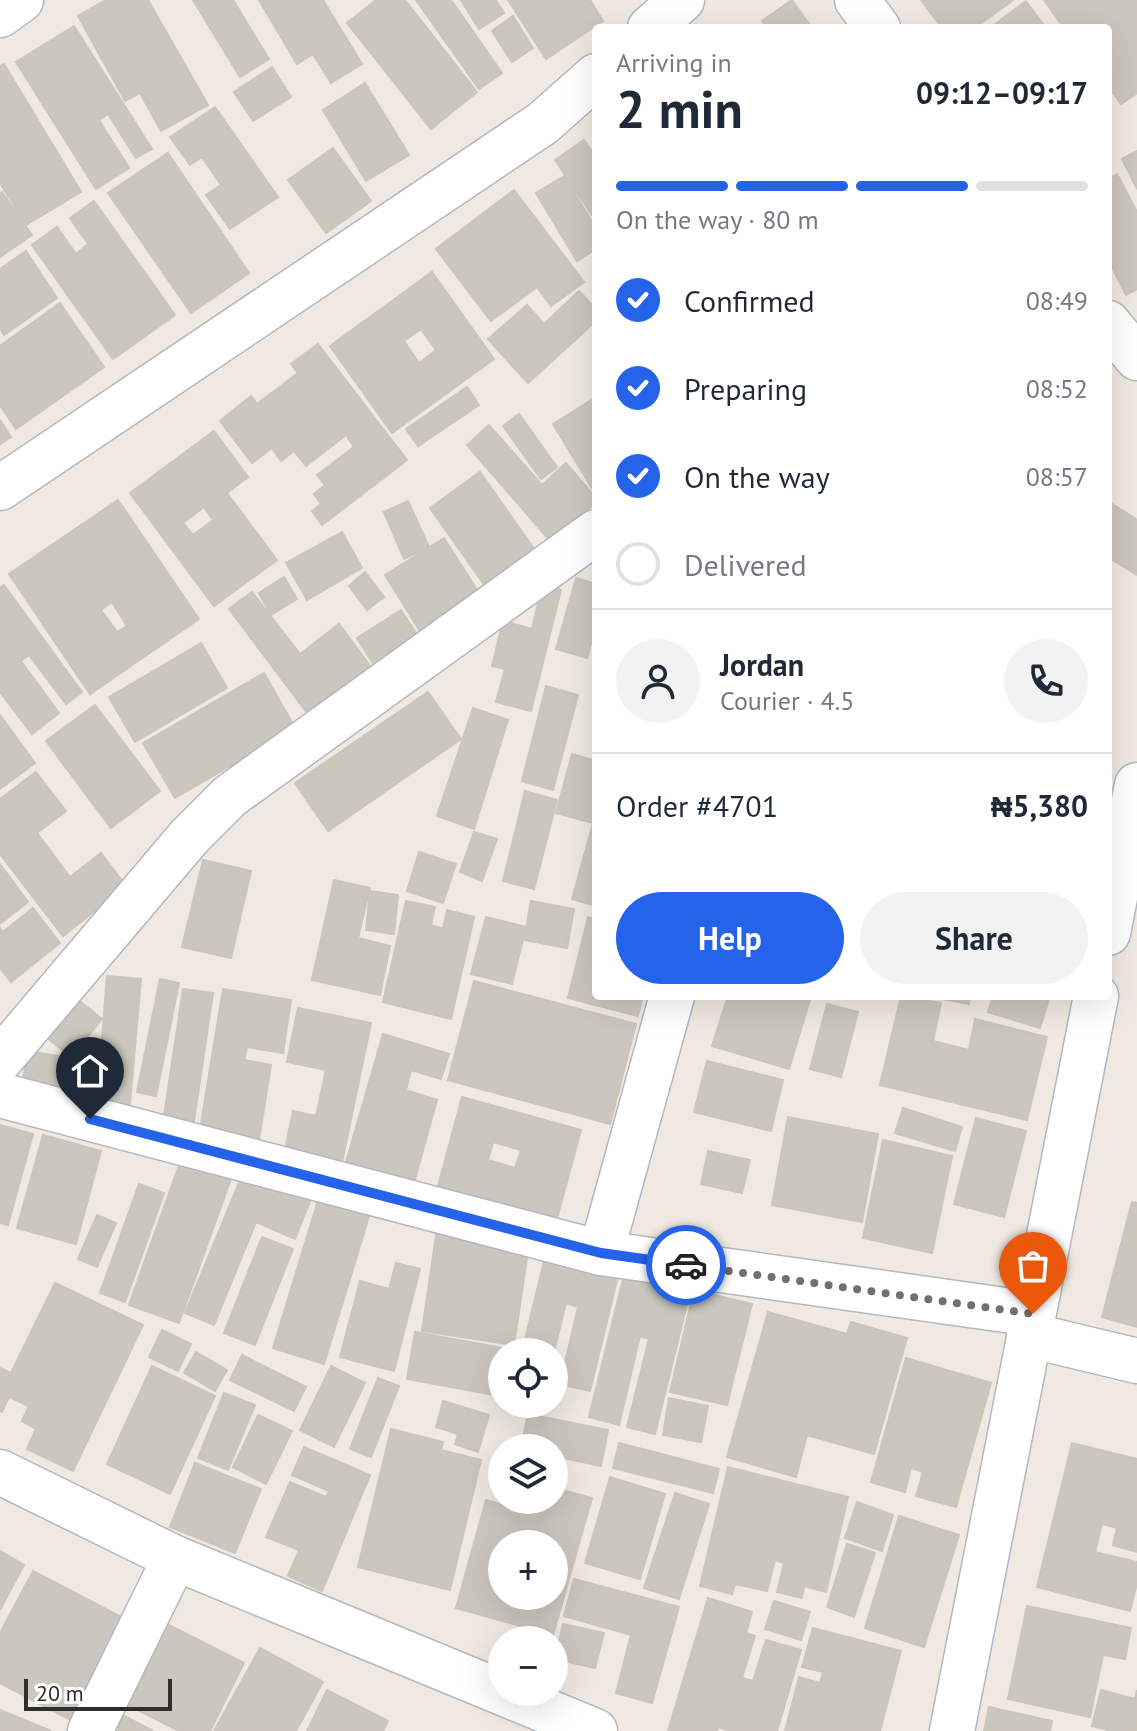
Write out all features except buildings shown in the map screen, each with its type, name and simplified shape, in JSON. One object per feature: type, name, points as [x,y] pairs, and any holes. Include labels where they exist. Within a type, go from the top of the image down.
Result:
[{"type":"street","points":[[0,15],[21,0]]},
{"type":"street","points":[[655,24],[682,0]]},
{"type":"street","points":[[857,0],[875,24]]},
{"type":"street","points":[[0,488],[543,123],[592,80]]},
{"type":"street","points":[[1112,328],[1137,358]]},
{"type":"street","points":[[0,1060],[189,837],[230,796],[592,535]]},
{"type":"street","points":[[1112,913],[1137,785]]},
{"type":"street","points":[[601,1253],[671,1000]]},
{"type":"street","points":[[952,1731],[1095,1000]]},
{"type":"street","points":[[0,1095],[601,1253],[1031,1325],[1137,1361]]},
{"type":"street","points":[[0,1472],[175,1558],[595,1731]]},
{"type":"street","points":[[90,1731],[175,1558]]},
{"type":"way so far","points":[[686,1265],[1033,1314]]},
{"type":"route","points":[[90,1119],[601,1253],[686,1265]]}]
